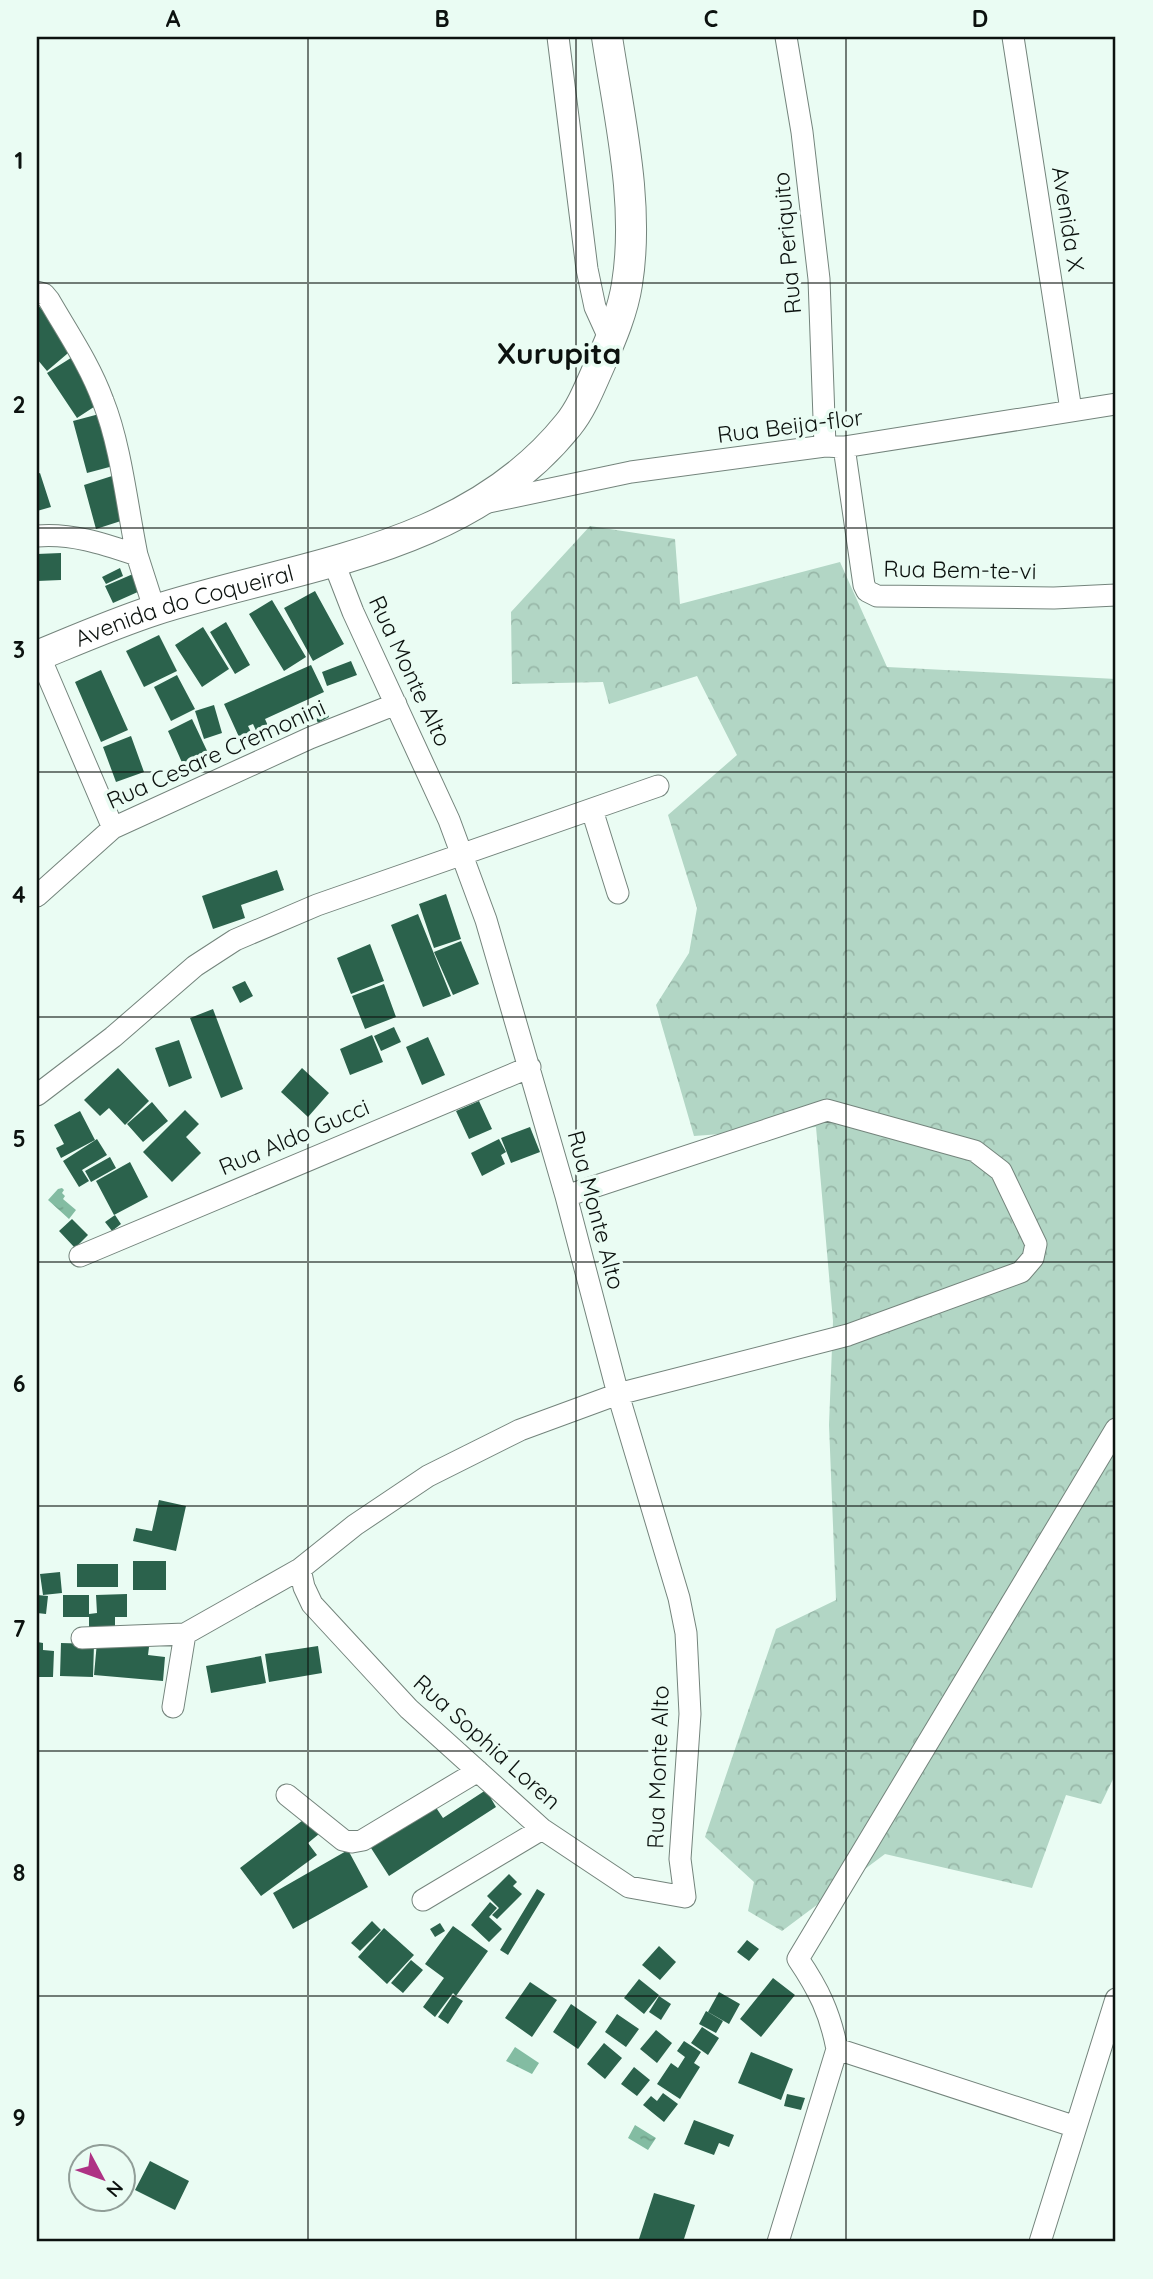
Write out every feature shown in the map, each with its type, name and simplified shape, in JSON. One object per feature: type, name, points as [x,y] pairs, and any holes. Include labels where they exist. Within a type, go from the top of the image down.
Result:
[{"type":"main road","name":"Avenida do Coqueiral","points":[[38,655],[155,611],[334,563],[429,530],[531,464],[569,424],[589,388],[610,340],[627,285],[631,224],[627,171],[607,37]]},
{"type":"street","points":[[558,37],[587,269],[595,307],[610,340]]},
{"type":"street","name":"Rua Periquito","points":[[786,37],[802,132],[835,447]]},
{"type":"street","name":"Avenida X","points":[[1013,37],[1071,410]]},
{"type":"street","points":[[37,292],[44,294],[49,300],[89,369],[104,402],[114,437],[137,555],[155,611]]},
{"type":"street","name":"Rua Beija-flor","points":[[471,505],[631,472],[835,447],[1006,423],[1116,404]]},
{"type":"street","name":"Rua Bem-te-vi","points":[[835,447],[864,585],[871,594],[1116,596]]},
{"type":"street","points":[[37,536],[88,539],[137,555]]},
{"type":"street","name":"Rua Monte Alto","points":[[334,563],[353,612],[449,820],[486,920],[566,1196],[618,1394],[679,1598],[686,1633],[690,1714],[680,1860],[685,1897]]},
{"type":"street","points":[[38,655],[113,828]]},
{"type":"street","name":"Rua Cesare Cremonini","points":[[37,896],[113,828],[310,738],[396,704]]},
{"type":"street","points":[[37,1096],[113,1037],[195,966],[235,940],[317,905],[658,786]]},
{"type":"street","points":[[592,810],[618,893]]},
{"type":"street","name":"Rua Aldo Gucci","points":[[79,1256],[530,1067]]},
{"type":"street","points":[[82,1638],[185,1634],[300,1569],[355,1525],[428,1476],[520,1430],[618,1394],[848,1335],[1021,1272],[1033,1258],[1036,1244],[1001,1171],[975,1151],[827,1110],[566,1196]]},
{"type":"street","points":[[778,2242],[837,2049],[832,2022],[819,1991],[798,1959],[1116,1429]]},
{"type":"street","name":"Rua Sophia Loren","points":[[300,1569],[312,1604],[409,1709],[542,1829],[629,1887],[685,1897]]},
{"type":"street","points":[[173,1707],[185,1634]]},
{"type":"street","points":[[287,1795],[342,1840],[352,1842],[363,1840],[478,1771]]},
{"type":"street","points":[[424,1900],[542,1829]]},
{"type":"street","points":[[1040,2242],[1116,1999]]},
{"type":"street","points":[[837,2049],[1076,2127]]},
{"type":"green space","points":[[590,526],[675,539],[680,604],[840,562],[887,667],[1116,679],[1116,1773],[1101,1804],[1066,1795],[1032,1888],[885,1854],[782,1931],[748,1911],[754,1882],[705,1837],[776,1629],[836,1600],[829,1425],[833,1321],[816,1127],[694,1136],[656,1005],[689,953],[697,908],[668,815],[737,755],[697,676],[609,704],[603,682],[512,684],[511,612]]},
{"type":"water","points":[[62,1188],[65,1196],[63,1199],[76,1210],[69,1219],[48,1200]]},
{"type":"water","points":[[515,2047],[539,2063],[532,2074],[506,2061]]},
{"type":"water","points":[[635,2125],[656,2138],[648,2150],[628,2138]]},
{"type":"building","points":[[37,304],[74,348],[47,371],[37,359]]},
{"type":"building","points":[[74,356],[103,401],[77,418],[47,373]]},
{"type":"building","points":[[103,413],[117,465],[87,473],[73,421]]},
{"type":"building","points":[[40,473],[51,507],[37,511],[37,474]]},
{"type":"building","points":[[112,476],[124,520],[96,529],[84,485]]},
{"type":"building","points":[[61,553],[61,580],[37,581],[37,554]]},
{"type":"building","points":[[120,568],[123,576],[106,584],[102,577]]},
{"type":"building","points":[[133,574],[140,591],[113,603],[105,586]]},
{"type":"building","points":[[315,591],[344,644],[313,661],[284,608]]},
{"type":"building","points":[[272,600],[306,657],[284,671],[249,614]]},
{"type":"building","points":[[226,622],[250,665],[235,674],[210,632]]},
{"type":"building","points":[[203,627],[229,669],[202,687],[175,645]]},
{"type":"building","points":[[159,635],[177,671],[144,687],[126,651]]},
{"type":"building","points":[[351,661],[357,675],[327,686],[322,672]]},
{"type":"building","points":[[311,665],[324,692],[265,719],[272,735],[261,741],[253,724],[248,726],[256,742],[244,748],[224,704]]},
{"type":"building","points":[[101,670],[128,730],[101,742],[75,682]]},
{"type":"building","points":[[177,675],[195,709],[171,721],[154,687]]},
{"type":"building","points":[[322,701],[329,717],[318,723],[310,707]]},
{"type":"building","points":[[214,705],[222,733],[204,739],[195,711]]},
{"type":"building","points":[[192,719],[209,755],[184,767],[168,731]]},
{"type":"building","points":[[131,736],[144,772],[116,782],[103,747]]},
{"type":"building","points":[[277,870],[284,890],[241,905],[245,918],[213,929],[202,896]]},
{"type":"building","points":[[446,894],[461,939],[434,948],[419,904]]},
{"type":"building","points":[[418,914],[451,996],[423,1007],[391,925]]},
{"type":"building","points":[[461,941],[479,984],[453,995],[434,952]]},
{"type":"building","points":[[370,944],[384,981],[351,994],[337,958]]},
{"type":"building","points":[[245,981],[253,996],[240,1003],[232,987]]},
{"type":"building","points":[[384,984],[396,1017],[365,1029],[352,996]]},
{"type":"building","points":[[213,1009],[243,1089],[221,1098],[190,1018]]},
{"type":"building","points":[[394,1027],[401,1042],[381,1051],[374,1036]]},
{"type":"building","points":[[372,1035],[383,1062],[350,1075],[340,1049]]},
{"type":"building","points":[[428,1037],[445,1075],[422,1085],[406,1047]]},
{"type":"building","points":[[179,1040],[192,1078],[169,1087],[155,1048]]},
{"type":"building","points":[[118,1068],[149,1101],[125,1125],[109,1108],[100,1116],[84,1100]]},
{"type":"building","points":[[302,1068],[329,1093],[308,1117],[281,1092]]},
{"type":"building","points":[[479,1101],[492,1129],[469,1139],[456,1111]]},
{"type":"building","points":[[152,1102],[168,1121],[143,1142],[127,1124]]},
{"type":"building","points":[[185,1110],[199,1124],[186,1137],[201,1153],[172,1182],[143,1152]]},
{"type":"building","points":[[80,1111],[95,1140],[61,1158],[56,1148],[64,1144],[54,1125]]},
{"type":"building","points":[[530,1127],[540,1152],[511,1163],[501,1138]]},
{"type":"building","points":[[97,1139],[107,1155],[82,1170],[89,1181],[79,1187],[63,1161]]},
{"type":"building","points":[[499,1139],[506,1152],[501,1155],[505,1164],[482,1176],[471,1153]]},
{"type":"building","points":[[110,1157],[116,1168],[91,1182],[85,1171]]},
{"type":"building","points":[[130,1162],[148,1197],[114,1215],[96,1181]]},
{"type":"building","points":[[115,1215],[121,1224],[112,1231],[105,1222]]},
{"type":"building","points":[[72,1219],[88,1235],[75,1248],[59,1231]]},
{"type":"building","points":[[159,1500],[186,1506],[176,1551],[133,1541],[136,1528],[152,1531]]},
{"type":"building","points":[[133,1561],[166,1561],[166,1590],[133,1590]]},
{"type":"building","points":[[77,1564],[118,1564],[118,1587],[77,1587]]},
{"type":"building","points":[[60,1572],[62,1593],[43,1595],[40,1574]]},
{"type":"building","points":[[127,1594],[127,1617],[115,1617],[115,1628],[89,1629],[89,1617],[63,1617],[63,1595],[89,1595],[89,1614],[97,1613],[96,1595]]},
{"type":"building","points":[[37,1595],[48,1596],[46,1614],[37,1613]]},
{"type":"building","points":[[37,1642],[43,1643],[43,1650],[54,1651],[53,1677],[37,1677]]},
{"type":"building","points":[[97,1642],[149,1647],[148,1655],[165,1657],[163,1681],[94,1675]]},
{"type":"building","points":[[61,1643],[94,1644],[93,1677],[60,1676]]},
{"type":"building","points":[[318,1646],[322,1673],[269,1682],[265,1654]]},
{"type":"building","points":[[261,1656],[266,1683],[211,1693],[206,1666]]},
{"type":"building","points":[[486,1790],[496,1807],[389,1876],[371,1848],[435,1806],[443,1818]]},
{"type":"building","points":[[307,1817],[319,1834],[308,1843],[317,1855],[261,1896],[240,1868]]},
{"type":"building","points":[[348,1850],[368,1887],[293,1929],[273,1893]]},
{"type":"building","points":[[509,1874],[517,1882],[513,1886],[522,1894],[497,1919],[492,1915],[499,1908],[487,1896]]},
{"type":"building","points":[[537,1889],[545,1894],[508,1955],[500,1950]]},
{"type":"building","points":[[490,1902],[497,1908],[489,1917],[502,1929],[489,1942],[471,1925]]},
{"type":"building","points":[[372,1921],[381,1930],[360,1951],[351,1943]]},
{"type":"building","points":[[440,1923],[445,1931],[435,1937],[430,1929]]},
{"type":"building","points":[[453,1926],[488,1951],[456,1996],[453,1993],[435,2017],[423,2007],[444,1978],[425,1964]]},
{"type":"building","points":[[384,1928],[414,1955],[387,1984],[358,1957]]},
{"type":"building","points":[[747,1940],[759,1949],[749,1961],[737,1952]]},
{"type":"building","points":[[659,1946],[676,1962],[660,1980],[642,1965]]},
{"type":"building","points":[[411,1960],[423,1970],[403,1993],[391,1983]]},
{"type":"building","points":[[773,1978],[795,1995],[761,2037],[740,2019]]},
{"type":"building","points":[[639,1979],[659,1995],[644,2014],[624,1998]]},
{"type":"building","points":[[530,1982],[557,2000],[532,2037],[505,2018]]},
{"type":"building","points":[[719,1992],[740,2004],[729,2024],[708,2012]]},
{"type":"building","points":[[453,1995],[463,2001],[448,2024],[438,2017]]},
{"type":"building","points":[[659,1996],[671,2004],[661,2020],[649,2012]]},
{"type":"building","points":[[571,2004],[597,2022],[578,2049],[553,2032]]},
{"type":"building","points":[[706,2011],[723,2021],[716,2033],[699,2024]]},
{"type":"building","points":[[617,2014],[639,2029],[626,2047],[605,2032]]},
{"type":"building","points":[[702,2027],[719,2038],[708,2055],[691,2043]]},
{"type":"building","points":[[656,2030],[672,2043],[657,2063],[640,2049]]},
{"type":"building","points":[[684,2041],[701,2052],[694,2063],[700,2067],[680,2099],[657,2084],[671,2063],[678,2068],[685,2057],[677,2051]]},
{"type":"building","points":[[604,2043],[622,2058],[605,2079],[587,2064]]},
{"type":"building","points":[[751,2052],[793,2069],[781,2100],[738,2083]]},
{"type":"building","points":[[634,2067],[650,2080],[637,2096],[621,2084]]},
{"type":"building","points":[[663,2093],[678,2104],[664,2122],[643,2105],[651,2096],[657,2101]]},
{"type":"building","points":[[787,2094],[805,2098],[801,2110],[784,2106]]},
{"type":"building","points":[[694,2120],[734,2135],[729,2147],[719,2143],[714,2155],[684,2144]]},
{"type":"building","points":[[150,2161],[189,2181],[175,2210],[136,2190]]},
{"type":"building","points":[[654,2193],[695,2205],[683,2242],[638,2242]]},
{"type":"district","name":"Xurupita","points":[[559,354]]}]
